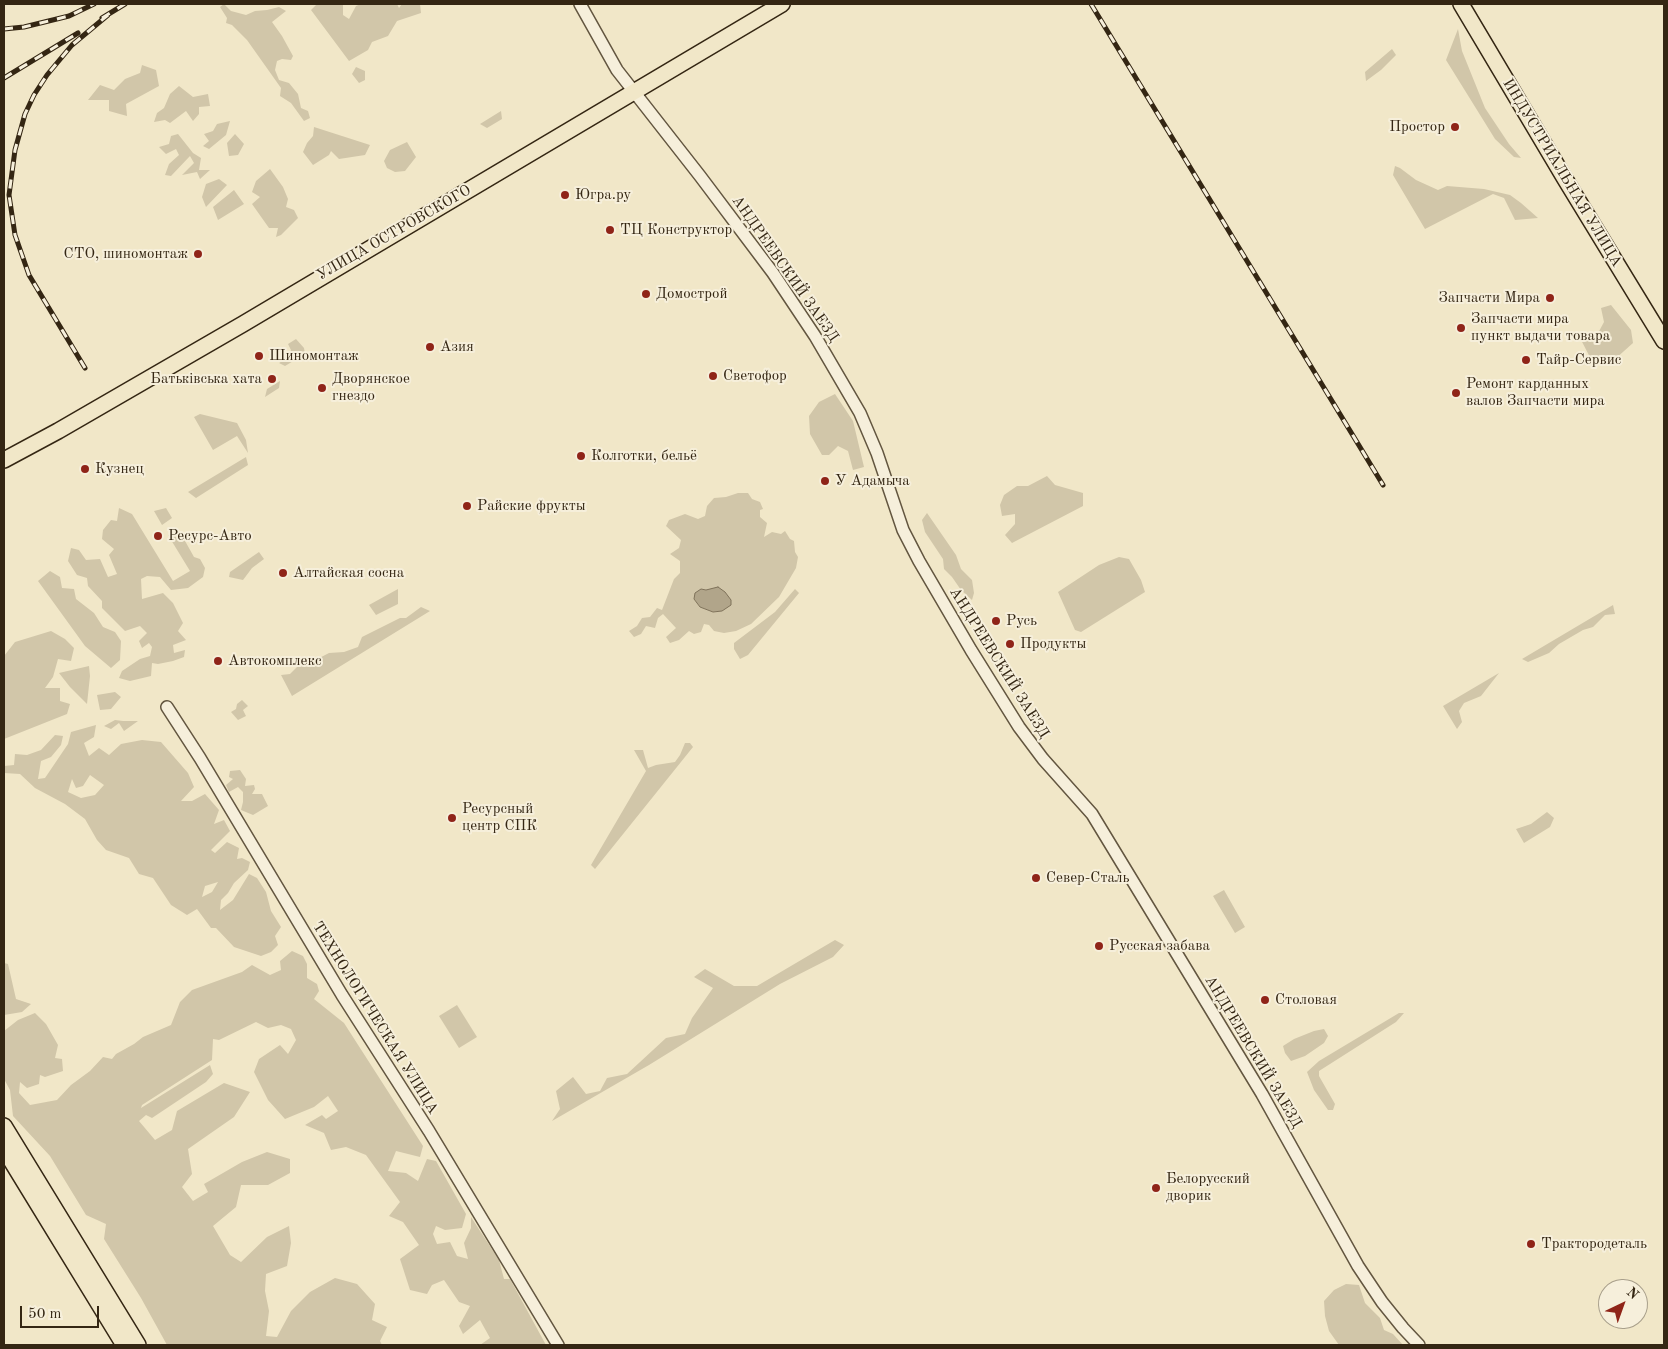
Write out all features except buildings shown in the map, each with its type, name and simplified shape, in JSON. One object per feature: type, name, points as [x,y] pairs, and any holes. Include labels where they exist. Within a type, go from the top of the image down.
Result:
[{"type":"main road","name":"УЛИЦА ОСТРОВСКОГО","points":[[4,460],[58,431],[243,324],[782,4]]},
{"type":"main road","name":"ИНДУСТРИАЛЬНАЯ УЛИЦА","points":[[1461,4],[1664,341]]},
{"type":"main road","points":[[4,1126],[138,1345]]},
{"type":"main road","points":[[4,1149],[124,1345]]},
{"type":"street","name":"АНДРЕЕВСКИЙ ЗАЕЗД","points":[[580,4],[617,70],[773,273],[815,336],[860,413],[877,453],[903,530],[971,650],[1019,728],[1043,760],[1092,814],[1259,1089],[1358,1266],[1382,1302],[1419,1345]]},
{"type":"street","name":"ТЕХНОЛОГИЧЕСКАЯ УЛИЦА","points":[[167,707],[200,758],[336,987],[429,1131],[558,1345]]},
{"type":"shaded area","points":[[224,4],[231,11],[246,15],[255,11],[279,7],[286,11],[272,22],[293,56],[291,60],[282,59],[277,61],[275,70],[279,80],[289,83],[298,94],[301,108],[308,111],[310,118],[304,121],[291,103],[280,96],[281,88],[247,40],[232,25],[226,23],[227,18],[220,7]]},
{"type":"shaded area","points":[[317,4],[343,4],[343,15],[349,19],[356,6],[361,4],[397,4],[399,8],[402,4],[420,4],[421,13],[397,21],[388,36],[372,42],[368,50],[349,61],[311,10]]},
{"type":"shaded area","points":[[1458,29],[1462,51],[1485,108],[1509,144],[1521,158],[1514,157],[1495,139],[1446,60]]},
{"type":"shaded area","points":[[1392,49],[1396,55],[1381,70],[1366,81],[1365,72]]},
{"type":"shaded area","points":[[142,65],[156,70],[159,86],[126,104],[127,116],[109,111],[109,100],[88,100],[100,85],[114,90],[125,79],[140,73]]},
{"type":"shaded area","points":[[356,67],[365,71],[365,80],[359,83],[352,74]]},
{"type":"shaded area","points":[[179,86],[193,97],[208,94],[210,106],[199,107],[199,114],[193,121],[186,111],[170,123],[165,120],[154,122],[157,113],[164,108],[170,94]]},
{"type":"shaded area","points":[[501,111],[502,119],[487,128],[480,124]]},
{"type":"shaded area","points":[[230,121],[226,135],[209,149],[203,146],[209,141],[204,134],[213,131],[217,124]]},
{"type":"shaded area","points":[[314,127],[370,145],[365,155],[339,159],[331,151],[329,155],[313,165],[303,152],[313,136]]},
{"type":"shaded area","points":[[178,134],[193,153],[201,158],[199,170],[210,170],[200,179],[197,172],[182,175],[194,163],[190,156],[171,176],[165,175],[169,164],[179,155],[176,149],[166,154],[159,147],[169,144],[171,136]]},
{"type":"shaded area","points":[[235,134],[244,144],[238,155],[229,156],[227,143]]},
{"type":"shaded area","points":[[407,142],[416,157],[405,171],[395,172],[387,168],[384,161],[390,150]]},
{"type":"shaded area","points":[[1395,166],[1416,180],[1438,190],[1447,186],[1484,189],[1510,195],[1538,218],[1515,220],[1504,198],[1493,194],[1425,229],[1393,175]]},
{"type":"shaded area","points":[[270,169],[283,187],[288,199],[286,207],[294,210],[298,218],[281,235],[276,237],[278,228],[269,228],[252,204],[260,197],[252,192],[256,181]]},
{"type":"shaded area","points":[[219,179],[227,185],[206,207],[202,197],[206,184]]},
{"type":"shaded area","points":[[234,190],[244,204],[218,220],[213,207]]},
{"type":"shaded area","points":[[1611,305],[1631,330],[1633,343],[1614,360],[1601,366],[1593,363],[1579,336],[1587,339],[1597,335],[1604,322],[1601,308]]},
{"type":"shaded area","points":[[296,339],[304,348],[305,354],[285,366],[279,363],[288,358],[291,350],[288,344]]},
{"type":"shaded area","points":[[280,381],[279,388],[265,397],[267,389]]},
{"type":"shaded area","points":[[835,394],[853,421],[864,467],[853,470],[848,451],[838,446],[829,455],[822,455],[810,434],[809,416],[819,402]]},
{"type":"shaded area","points":[[200,414],[237,423],[246,440],[248,453],[237,436],[213,450],[194,417]]},
{"type":"shaded area","points":[[246,457],[248,465],[196,498],[188,492]]},
{"type":"shaded area","points":[[1047,476],[1055,485],[1083,493],[1083,506],[1012,543],[1005,535],[1015,524],[1015,514],[1002,516],[1000,505],[1004,495],[1017,486],[1028,486]]},
{"type":"shaded area","points":[[738,493],[748,493],[752,499],[760,502],[763,509],[760,510],[760,517],[767,523],[764,537],[772,532],[781,534],[785,531],[790,539],[794,541],[795,552],[798,557],[796,568],[779,597],[751,624],[736,631],[724,633],[714,631],[709,625],[704,624],[701,632],[694,634],[689,631],[679,640],[670,643],[666,637],[676,628],[663,614],[658,618],[655,628],[646,626],[641,634],[634,637],[629,631],[637,626],[642,618],[650,617],[657,608],[662,610],[674,579],[680,573],[680,561],[670,554],[679,548],[681,540],[666,526],[669,520],[685,514],[698,519],[705,516],[707,506],[714,498]],"holes":[[[701,589],[706,590],[726,607],[722,611],[713,612],[700,607],[694,599]]]},
{"type":"shaded area","points":[[119,508],[132,514],[173,581],[190,571],[168,535],[180,532],[194,557],[200,559],[205,568],[203,577],[188,588],[171,590],[160,577],[147,576],[141,579],[142,599],[163,593],[173,603],[183,623],[178,631],[186,640],[173,645],[174,653],[185,650],[184,657],[158,664],[152,663],[151,676],[130,681],[119,678],[122,671],[140,659],[150,656],[152,647],[149,643],[142,648],[139,641],[147,633],[140,626],[125,631],[102,608],[102,601],[88,586],[87,578],[77,575],[68,561],[71,548],[79,550],[86,560],[100,559],[108,577],[117,574],[109,555],[114,549],[102,539],[103,530],[111,520],[117,521]]},
{"type":"shaded area","points":[[166,508],[172,518],[162,525],[154,511]]},
{"type":"shaded area","points":[[927,513],[956,555],[961,569],[972,580],[974,593],[972,600],[944,569],[943,559],[925,532],[922,520]]},
{"type":"shaded area","points":[[259,552],[264,559],[252,568],[243,580],[229,577],[230,572]]},
{"type":"shaded area","points":[[1119,557],[1129,559],[1141,580],[1145,592],[1081,632],[1075,630],[1058,592],[1099,565]]},
{"type":"shaded area","points":[[50,571],[60,577],[62,588],[74,589],[76,599],[94,613],[103,627],[115,632],[121,641],[120,660],[111,668],[85,646],[38,581]]},
{"type":"shaded area","points":[[718,587],[731,600],[731,605],[722,611],[713,612],[700,607],[694,599],[695,593],[701,589],[706,590]]},
{"type":"shaded area","points":[[398,589],[398,604],[376,615],[369,605]]},
{"type":"shaded area","points":[[795,589],[799,593],[748,655],[740,659],[734,649],[734,643],[775,612]]},
{"type":"shaded area","points":[[1613,605],[1615,614],[1605,615],[1593,627],[1583,630],[1559,644],[1549,653],[1528,662],[1522,659]]},
{"type":"shaded area","points":[[421,607],[430,611],[292,696],[281,675],[290,674],[298,666],[304,666],[329,653],[344,652],[358,647],[362,637],[400,618],[406,618]]},
{"type":"shaded area","points":[[51,631],[65,639],[74,648],[71,661],[58,659],[53,677],[45,688],[60,688],[60,701],[70,704],[67,714],[4,739],[4,656],[15,642]]},
{"type":"shaded area","points":[[89,666],[90,676],[87,704],[59,673]]},
{"type":"shaded area","points":[[1499,673],[1481,696],[1464,703],[1459,711],[1462,722],[1457,729],[1443,706]]},
{"type":"shaded area","points":[[115,692],[121,697],[111,709],[100,710],[97,695]]},
{"type":"shaded area","points":[[242,700],[248,706],[243,710],[246,716],[238,720],[231,712],[236,709],[237,704]]},
{"type":"shaded area","points":[[115,720],[138,721],[124,731],[119,723],[111,729],[104,726]]},
{"type":"shaded area","points":[[96,725],[94,737],[84,743],[89,756],[99,748],[109,755],[121,744],[142,740],[161,742],[188,773],[194,787],[181,801],[192,801],[205,794],[219,810],[214,824],[224,820],[230,831],[211,850],[215,853],[227,842],[239,848],[237,859],[242,858],[250,862],[248,870],[234,883],[221,900],[220,910],[233,900],[249,874],[257,878],[266,892],[271,911],[281,927],[275,936],[278,945],[271,952],[261,956],[234,947],[216,928],[211,928],[197,909],[187,915],[171,905],[153,878],[139,874],[129,858],[106,850],[97,840],[85,819],[65,804],[35,788],[20,774],[4,773],[4,766],[14,765],[15,754],[27,755],[41,750],[55,735],[63,736],[61,745],[51,757],[41,761],[38,779],[45,778],[68,744],[71,732]],"holes":[[[90,775],[104,785],[95,795],[81,798],[68,792],[72,779],[76,788],[83,786]],[[218,882],[212,892],[202,897],[205,886]]]},
{"type":"shaded area","points":[[685,743],[690,743],[693,747],[595,869],[591,865],[646,771],[634,750],[643,750],[648,768],[675,762]]},
{"type":"shaded area","points":[[240,770],[246,779],[245,786],[254,785],[255,789],[252,794],[262,794],[268,806],[253,815],[241,810],[243,792],[238,787],[229,792],[226,785],[233,779],[229,777],[230,771]]},
{"type":"shaded area","points":[[1547,812],[1554,818],[1550,827],[1524,843],[1516,829],[1531,824]]},
{"type":"shaded area","points":[[1224,890],[1245,927],[1235,933],[1213,896]]},
{"type":"shaded area","points":[[835,940],[844,945],[833,957],[780,984],[649,1065],[552,1121],[560,1109],[556,1091],[573,1077],[586,1094],[600,1091],[607,1078],[627,1074],[666,1038],[685,1034],[692,1018],[713,988],[694,977],[705,969],[734,986],[757,986]]},
{"type":"shaded area","points":[[292,951],[303,956],[307,964],[307,978],[317,984],[319,991],[314,999],[344,1023],[423,1146],[420,1157],[396,1151],[388,1171],[406,1173],[418,1181],[427,1159],[436,1161],[466,1214],[462,1228],[445,1230],[436,1226],[433,1234],[437,1244],[450,1242],[457,1256],[468,1259],[464,1243],[471,1228],[471,1217],[499,1260],[504,1279],[510,1279],[546,1345],[480,1345],[490,1338],[480,1320],[463,1334],[459,1326],[470,1306],[459,1302],[444,1280],[432,1285],[427,1294],[410,1290],[400,1259],[419,1245],[403,1222],[389,1216],[400,1202],[366,1155],[346,1147],[331,1150],[324,1133],[305,1125],[322,1115],[326,1119],[338,1111],[328,1096],[314,1107],[285,1119],[268,1100],[254,1072],[259,1059],[280,1045],[288,1054],[296,1040],[291,1029],[281,1025],[268,1028],[256,1022],[219,1040],[213,1039],[212,1060],[142,1105],[141,1108],[210,1065],[213,1074],[206,1082],[152,1118],[146,1115],[139,1121],[155,1140],[172,1130],[177,1111],[224,1083],[250,1092],[234,1117],[188,1149],[192,1174],[182,1187],[193,1201],[208,1192],[204,1184],[242,1162],[267,1152],[290,1159],[290,1173],[268,1185],[241,1185],[236,1207],[213,1226],[230,1255],[241,1262],[267,1237],[289,1226],[291,1243],[287,1266],[266,1274],[265,1291],[269,1311],[266,1336],[277,1337],[291,1311],[310,1292],[335,1278],[357,1284],[375,1304],[372,1320],[387,1327],[380,1341],[382,1345],[167,1345],[141,1298],[104,1239],[106,1224],[86,1215],[50,1156],[13,1116],[10,1090],[4,1079],[4,1031],[18,1020],[35,1013],[46,1024],[58,1045],[55,1058],[62,1059],[63,1071],[45,1077],[40,1075],[39,1084],[27,1088],[20,1082],[19,1093],[30,1105],[57,1100],[103,1057],[112,1059],[116,1054],[143,1037],[171,1025],[180,1002],[192,990],[242,972],[252,965],[270,975],[281,970],[280,961]]},
{"type":"shaded area","points":[[4,963],[8,964],[16,999],[31,1004],[22,1012],[4,1015]]},
{"type":"shaded area","points":[[457,1005],[477,1037],[459,1048],[439,1016]]},
{"type":"shaded area","points":[[1399,1013],[1404,1013],[1396,1022],[1319,1071],[1319,1076],[1335,1104],[1333,1110],[1328,1110],[1314,1090],[1307,1072],[1319,1061]]},
{"type":"shaded area","points":[[1324,1029],[1328,1036],[1324,1043],[1305,1056],[1291,1061],[1285,1053],[1283,1046],[1294,1039]]},
{"type":"shaded area","points":[[1346,1284],[1359,1285],[1365,1303],[1380,1318],[1384,1330],[1393,1334],[1403,1345],[1339,1345],[1329,1331],[1324,1301],[1334,1290]]},
{"type":"railway","points":[[4,29],[24,27],[69,16],[94,4]]},
{"type":"railway","points":[[102,18],[125,4]]},
{"type":"railway","points":[[1091,4],[1383,485]]},
{"type":"railway","points":[[85,368],[29,275],[15,235],[9,195],[15,150],[25,114],[34,95],[47,75],[72,45],[108,15]]},
{"type":"railway","points":[[4,78],[78,33]]},
{"type":"place","name":"Простор","points":[[1455,127]]},
{"type":"place","name":"Югра.ру","points":[[565,195]]},
{"type":"place","name":"ТЦ Конструктор","points":[[610,230]]},
{"type":"place","name":"СТО, шиномонтаж","points":[[198,254]]},
{"type":"place","name":"Домострой","points":[[646,294]]},
{"type":"place","name":"Запчасти Мира","points":[[1550,298]]},
{"type":"place","name":"Запчасти мира пункт выдачи товара","points":[[1461,328]]},
{"type":"place","name":"Азия","points":[[430,347]]},
{"type":"place","name":"Шиномонтаж","points":[[259,356]]},
{"type":"place","name":"Тайр-Сервис","points":[[1526,360]]},
{"type":"place","name":"Светофор","points":[[713,376]]},
{"type":"place","name":"Батькiвська хата","points":[[272,379]]},
{"type":"place","name":"Дворянское гнездо","points":[[322,388]]},
{"type":"place","name":"Ремонт карданных валов Запчасти мира","points":[[1456,393]]},
{"type":"place","name":"Колготки, бельё","points":[[581,456]]},
{"type":"place","name":"Кузнец","points":[[85,469]]},
{"type":"place","name":"У Адамыча","points":[[825,481]]},
{"type":"place","name":"Райские фрукты","points":[[467,506]]},
{"type":"place","name":"Ресурс-Авто","points":[[158,536]]},
{"type":"place","name":"Алтайская сосна","points":[[283,573]]},
{"type":"place","name":"Русь","points":[[996,621]]},
{"type":"place","name":"Продукты","points":[[1010,644]]},
{"type":"place","name":"Автокомплекс","points":[[218,661]]},
{"type":"place","name":"Ресурсный центр СПК","points":[[452,818]]},
{"type":"place","name":"Север-Сталь","points":[[1036,878]]},
{"type":"place","name":"Русская забава","points":[[1099,946]]},
{"type":"place","name":"Столовая","points":[[1265,1000]]},
{"type":"place","name":"Белорусский дворик","points":[[1156,1188]]},
{"type":"place","name":"Трактородеталь","points":[[1531,1244]]}]
